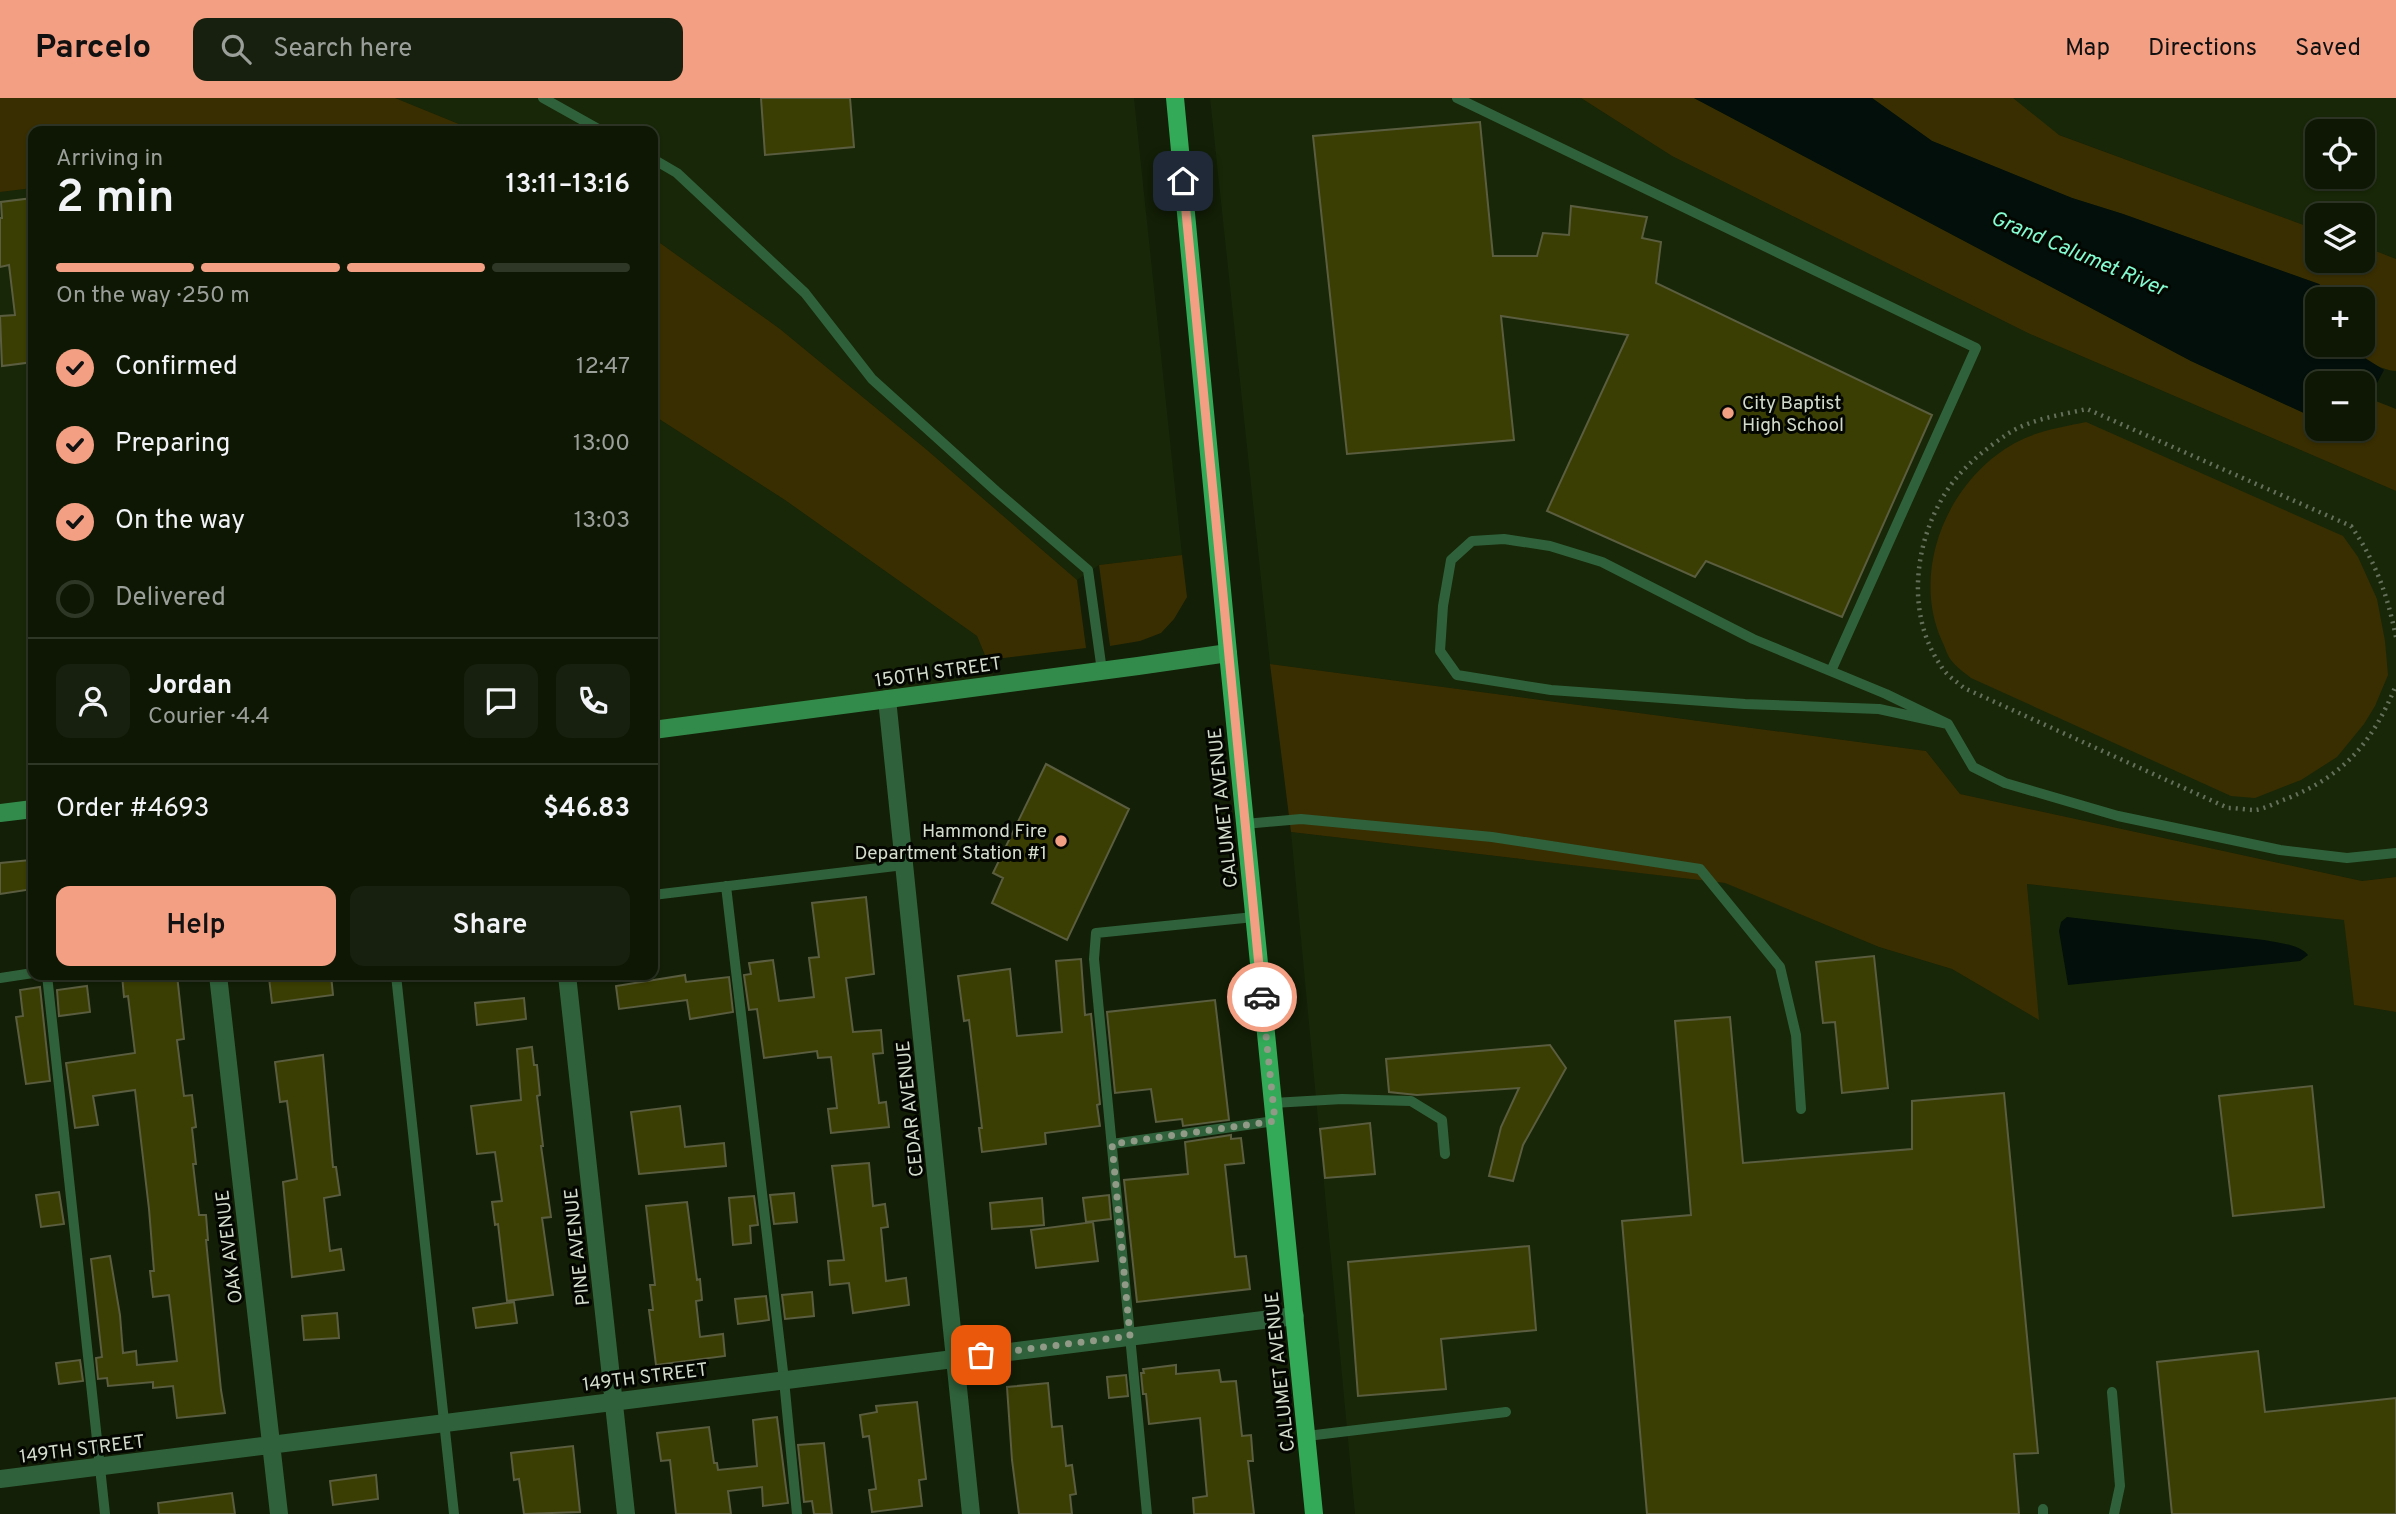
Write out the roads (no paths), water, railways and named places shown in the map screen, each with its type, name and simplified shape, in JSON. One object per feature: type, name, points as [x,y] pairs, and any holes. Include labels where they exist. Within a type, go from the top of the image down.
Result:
[{"type":"main road","name":"CALUMET AVENUE","points":[[1175,98],[1314,1514]]},
{"type":"street","name":"150TH STREET","points":[[658,729],[1228,653]]},
{"type":"street","name":"CEDAR AVENUE","points":[[887,699],[971,1514]]},
{"type":"street","points":[[0,813],[28,810]]},
{"type":"street","name":"OAK AVENUE","points":[[219,980],[279,1514]]},
{"type":"street","name":"PINE AVENUE","points":[[568,980],[626,1514]]},
{"type":"street","name":"149TH STREET","points":[[0,1479],[1295,1316]]},
{"type":"lane","points":[[543,98],[594,126]]},
{"type":"lane","points":[[1457,98],[1976,348],[1831,671]]},
{"type":"lane","points":[[658,162],[677,173],[805,293],[872,379],[1088,570],[1102,671]]},
{"type":"lane","points":[[1948,724],[1879,709],[1745,704],[1563,691],[1457,675],[1440,651],[1443,606],[1451,561],[1472,541],[1504,539],[1550,546],[1602,562],[1731,629],[1886,694],[1948,724],[1973,767],[2005,783],[2118,816],[2280,850],[2347,858],[2396,853]]},
{"type":"lane","points":[[1245,824],[1301,819],[1492,837],[1700,869],[1780,967],[1796,1035],[1801,1109]]},
{"type":"lane","points":[[658,894],[904,865]]},
{"type":"lane","points":[[726,886],[784,1380],[797,1514]]},
{"type":"lane","points":[[1147,1514],[1094,958],[1096,933],[1254,917]]},
{"type":"lane","points":[[0,978],[28,975]]},
{"type":"lane","points":[[48,980],[105,1514]]},
{"type":"lane","points":[[397,980],[454,1514]]},
{"type":"lane","points":[[1112,1144],[1342,1099],[1411,1101],[1442,1120],[1445,1154]]},
{"type":"lane","points":[[2112,1392],[2120,1486],[2114,1514]]},
{"type":"lane","points":[[1307,1436],[1506,1412]]},
{"type":"water","name":"Grand Calumet River","points":[[1694,98],[1872,98],[1932,141],[2072,198],[2319,284],[2322,287],[2305,287],[2305,357],[2363,357],[2384,370],[2375,387],[2375,371],[2305,371],[2305,413],[2191,361]]},
{"type":"water","points":[[2067,917],[2264,940],[2294,946],[2308,955],[2300,961],[2068,985],[2059,931],[2061,922]]},
{"type":"place","name":"City Baptist High School","points":[[1728,413]]},
{"type":"place","name":"Hammond Fire Department Station #1","points":[[1061,841]]}]
